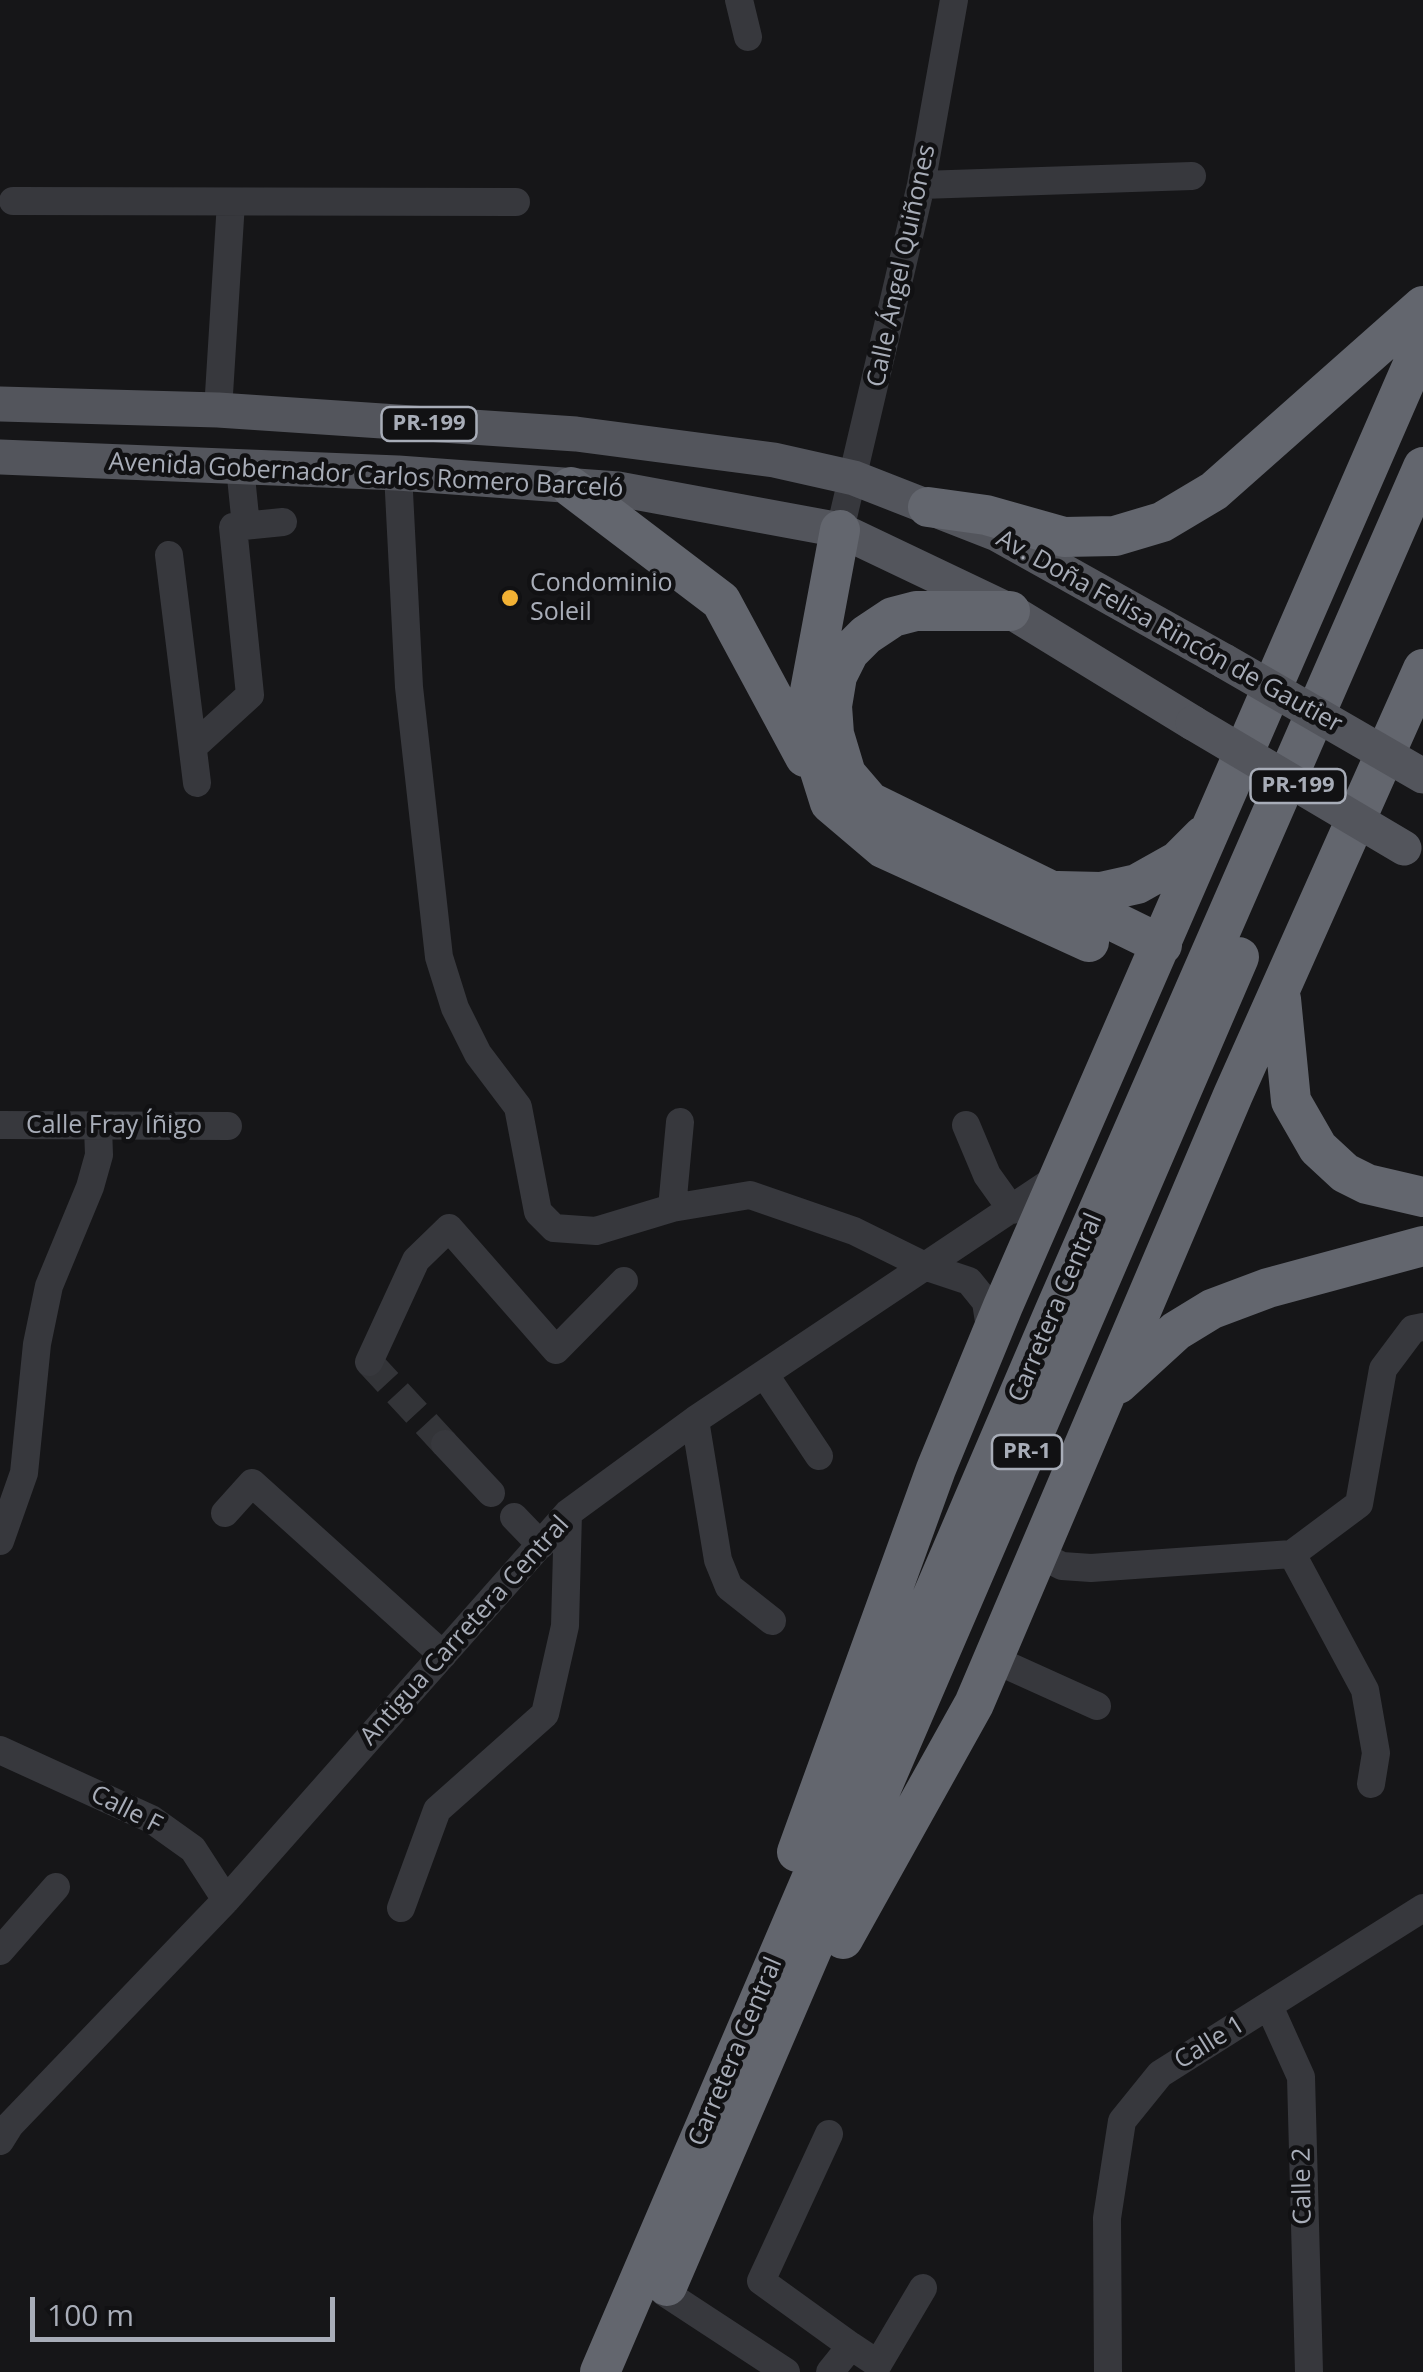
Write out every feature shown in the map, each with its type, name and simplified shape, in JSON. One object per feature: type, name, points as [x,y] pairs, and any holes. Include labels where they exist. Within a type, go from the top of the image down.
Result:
[{"type":"highway","points":[[928,507],[986,515],[1064,537],[1115,536],[1162,522],[1205,498],[1423,306]]},
{"type":"highway","points":[[756,2044],[752,1976],[936,1468],[1058,1178],[1423,341]]},
{"type":"highway","name":"Carretera Central","points":[[630,2372],[664,2292],[756,2044],[1423,467]]},
{"type":"highway","points":[[571,487],[721,601],[830,804],[883,848],[1156,958]]},
{"type":"highway","points":[[830,804],[812,749],[808,708],[840,530]]},
{"type":"highway","name":"Carretera Central","points":[[600,2372],[756,2044],[1423,532]]},
{"type":"highway","points":[[1010,612],[916,612],[893,617],[866,635],[849,652],[837,676],[834,734],[846,774],[870,802],[1035,886],[1156,958]]},
{"type":"highway","points":[[756,2044],[825,1971],[974,1704],[1281,987],[1423,669]]},
{"type":"highway","points":[[1035,886],[1086,893],[1137,884],[1178,860],[1212,826]]},
{"type":"highway","points":[[1281,987],[1288,1089],[1310,1136],[1327,1158],[1356,1178],[1394,1193],[1423,1197]]},
{"type":"highway","points":[[1104,1397],[1165,1341],[1212,1308],[1268,1288],[1423,1246]]},
{"type":"main road","name":"Avenida Gobernador Carlos Romero Barceló","points":[[0,404],[218,410],[636,440],[774,460],[854,478]]},
{"type":"main road","name":"Avenida Gobernador Carlos Romero Barceló","points":[[0,457],[398,474],[618,489],[840,530],[1010,612]]},
{"type":"main road","name":"Av. Doña Felisa Rincón de Gautier","points":[[854,478],[997,534],[1423,776]]},
{"type":"main road","name":"PR-199","points":[[1010,612],[1413,854]]},
{"type":"street","points":[[739,0],[748,37]]},
{"type":"street","name":"Calle Ángel Quiñones","points":[[840,530],[921,185],[954,0]]},
{"type":"street","points":[[921,185],[1192,176]]},
{"type":"street","points":[[13,201],[516,202]]},
{"type":"street","points":[[218,410],[232,202]]},
{"type":"street","points":[[240,467],[246,526]]},
{"type":"street","points":[[398,474],[411,707],[439,956],[455,1008],[478,1054],[518,1107],[538,1212],[554,1228],[596,1231],[672,1208],[750,1195],[854,1231],[926,1267],[950,1272],[980,1291],[991,1336]]},
{"type":"street","points":[[193,747],[250,695],[233,527],[284,522]]},
{"type":"street","points":[[170,554],[197,784]]},
{"type":"street","points":[[672,1208],[680,1122]]},
{"type":"street","name":"Calle Fray Íñigo","points":[[0,1125],[228,1126]]},
{"type":"street","points":[[966,1125],[987,1175],[1012,1210]]},
{"type":"street","points":[[0,1541],[24,1472],[37,1344],[49,1286],[90,1187],[99,1156],[98,1127]]},
{"type":"street","name":"Antigua Carretera Central","points":[[0,2141],[226,1900],[568,1514],[695,1420],[1058,1178]]},
{"type":"street","points":[[369,1362],[416,1260],[449,1228],[556,1350],[624,1281]]},
{"type":"street","points":[[1038,1554],[1062,1566],[1090,1568],[1292,1554],[1360,1504],[1383,1369],[1420,1330]]},
{"type":"street","points":[[766,1374],[819,1456]]},
{"type":"street","points":[[695,1420],[718,1560],[729,1586],[772,1621]]},
{"type":"street","points":[[445,1444],[491,1492]]},
{"type":"street","points":[[225,1513],[252,1484],[443,1655]]},
{"type":"street","points":[[401,1908],[438,1810],[545,1714],[565,1626],[568,1514]]},
{"type":"street","points":[[514,1516],[541,1544]]},
{"type":"street","points":[[1292,1554],[1365,1690],[1376,1753],[1372,1784]]},
{"type":"street","points":[[993,1658],[1097,1706]]},
{"type":"street","name":"Calle F","points":[[0,1750],[151,1820],[193,1848],[226,1900]]},
{"type":"street","points":[[0,1951],[56,1888]]},
{"type":"street","name":"Calle 1","points":[[1108,2372],[1107,2218],[1122,2121],[1160,2074],[1423,1908]]},
{"type":"street","name":"Calle 2","points":[[1269,2006],[1301,2077],[1309,2372]]},
{"type":"street","points":[[829,2134],[761,2281],[878,2364],[923,2288]]},
{"type":"street","points":[[664,2292],[786,2372]]},
{"type":"street","points":[[830,2372],[851,2346]]},
{"type":"tunnel","points":[[369,1362],[445,1444]]},
{"type":"place","name":"Condominio Soleil","points":[[510,598]]}]
